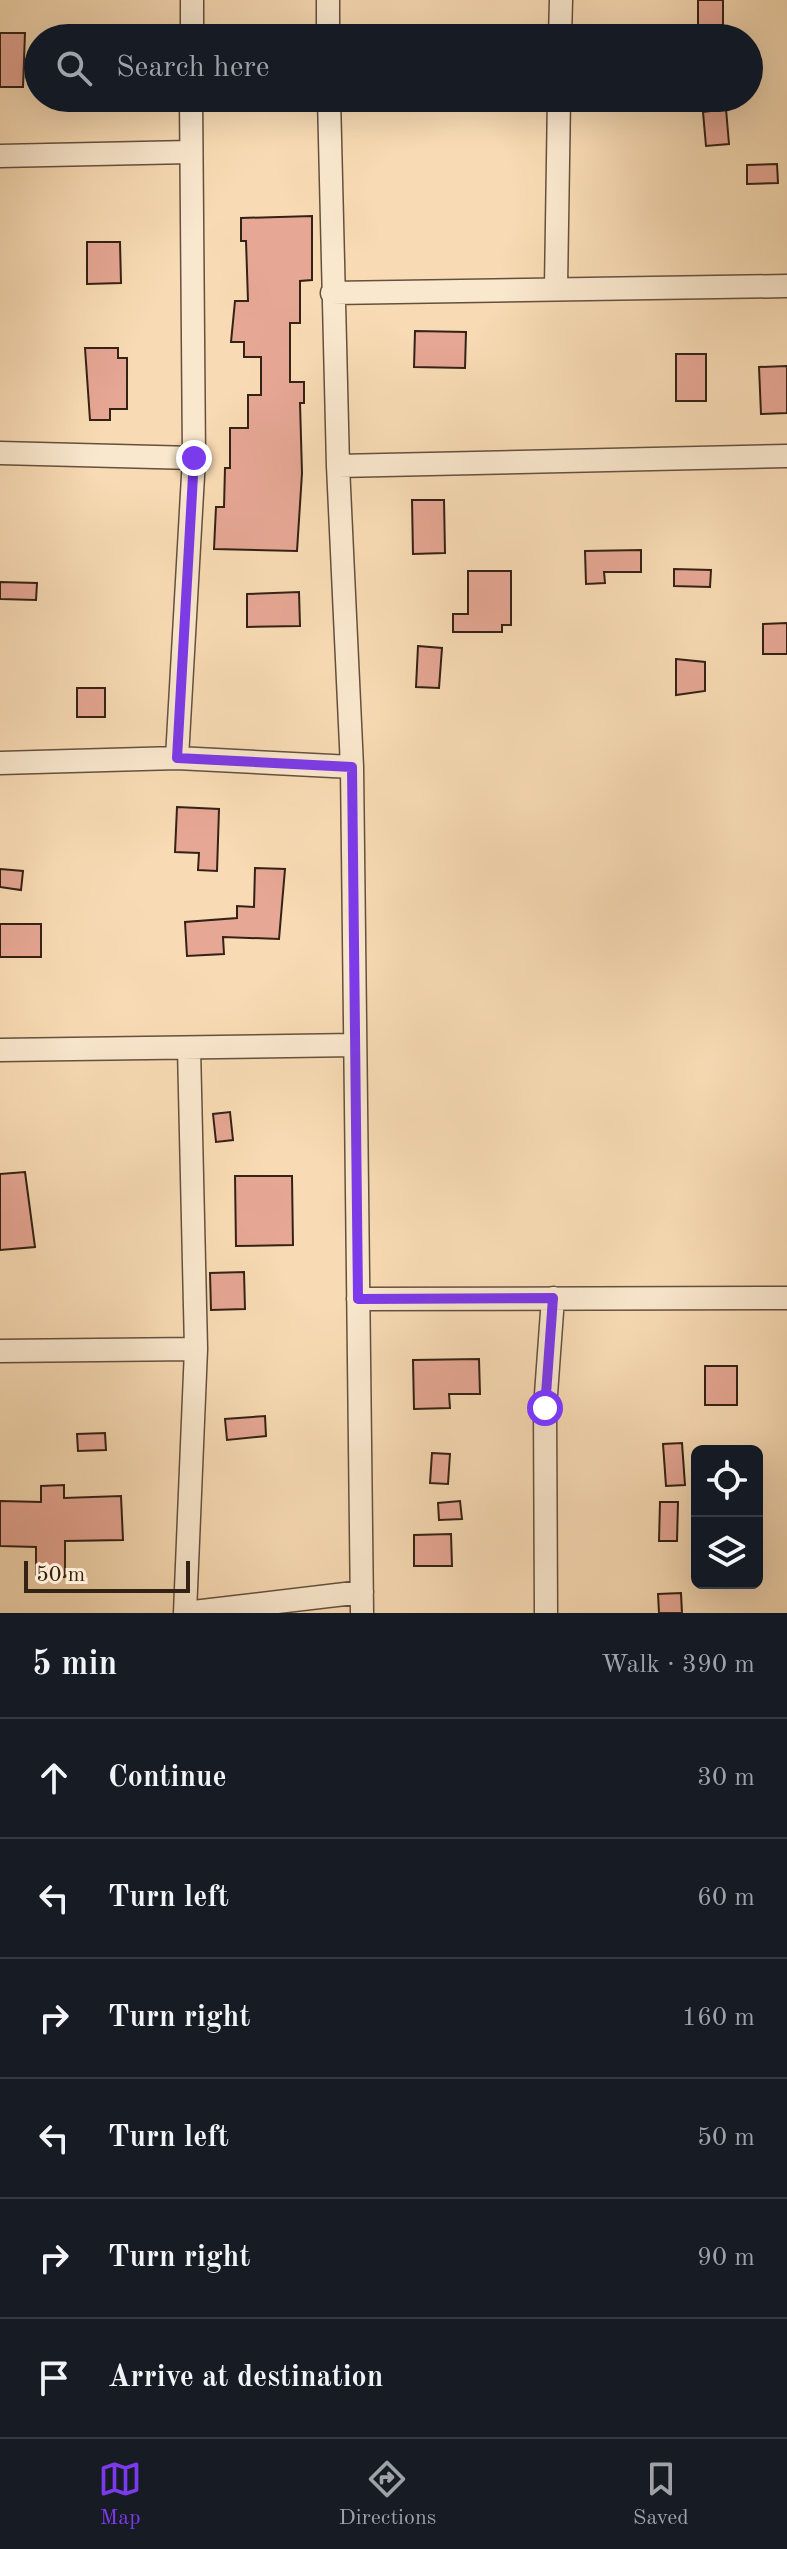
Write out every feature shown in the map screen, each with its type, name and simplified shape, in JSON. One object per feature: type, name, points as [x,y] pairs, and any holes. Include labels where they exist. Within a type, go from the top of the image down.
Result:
[{"type":"street","points":[[192,0],[192,24]]},
{"type":"street","points":[[328,0],[328,24]]},
{"type":"street","points":[[560,24],[561,0]]},
{"type":"street","points":[[177,758],[194,458],[191,112]]},
{"type":"street","points":[[189,1048],[196,1349],[185,1613],[362,1603],[352,767],[338,466],[329,112]]},
{"type":"street","points":[[556,287],[559,112]]},
{"type":"street","points":[[0,156],[190,152]]},
{"type":"street","points":[[332,293],[556,287],[787,286]]},
{"type":"street","points":[[0,453],[194,458]]},
{"type":"street","points":[[338,466],[787,456]]},
{"type":"street","points":[[0,763],[177,758],[352,767]]},
{"type":"street","points":[[0,1050],[355,1045]]},
{"type":"street","points":[[546,1613],[544,1422],[553,1298]]},
{"type":"street","points":[[358,1299],[787,1298]]},
{"type":"street","points":[[0,1351],[196,1349]]},
{"type":"building","points":[[698,0],[723,0],[723,24],[698,24]]},
{"type":"building","points":[[0,33],[24,33],[23,87],[0,87]]},
{"type":"building","points":[[703,112],[726,112],[729,144],[706,146]]},
{"type":"building","points":[[777,164],[778,183],[747,184],[747,165]]},
{"type":"building","points":[[312,216],[312,280],[300,281],[300,323],[290,323],[290,382],[304,382],[304,403],[300,403],[302,473],[297,551],[214,549],[216,507],[224,507],[225,468],[230,468],[230,428],[248,428],[248,395],[261,395],[261,357],[244,357],[244,342],[231,342],[235,301],[248,301],[246,241],[241,241],[241,218]]},
{"type":"building","points":[[87,242],[120,242],[121,283],[87,284]]},
{"type":"building","points":[[415,331],[466,332],[465,368],[414,367]]},
{"type":"building","points":[[85,348],[118,348],[118,358],[127,358],[127,409],[110,409],[110,420],[90,420]]},
{"type":"building","points":[[676,354],[706,354],[706,401],[676,401]]},
{"type":"building","points":[[787,366],[787,413],[761,414],[759,367]]},
{"type":"building","points":[[412,500],[444,500],[445,553],[413,554]]},
{"type":"building","points":[[641,550],[641,572],[604,572],[605,583],[586,584],[585,551]]},
{"type":"building","points":[[674,569],[711,570],[710,587],[674,586]]},
{"type":"building","points":[[468,571],[511,571],[511,625],[502,625],[502,632],[453,632],[453,614],[468,614]]},
{"type":"building","points":[[0,582],[37,583],[36,600],[0,599]]},
{"type":"building","points":[[299,592],[300,626],[247,627],[247,594]]},
{"type":"building","points":[[787,623],[787,654],[763,654],[763,624]]},
{"type":"building","points":[[418,646],[442,648],[439,688],[416,687]]},
{"type":"building","points":[[676,659],[705,662],[705,691],[676,695]]},
{"type":"building","points":[[77,688],[105,688],[105,717],[77,717]]},
{"type":"building","points":[[177,807],[219,809],[217,871],[198,870],[199,853],[175,852]]},
{"type":"building","points":[[255,868],[285,869],[279,939],[223,937],[224,954],[187,956],[185,922],[237,918],[237,906],[254,907]]},
{"type":"building","points":[[0,869],[23,871],[21,890],[0,887]]},
{"type":"building","points":[[0,924],[41,924],[41,957],[0,957]]},
{"type":"building","points":[[230,1112],[233,1140],[216,1142],[213,1114]]},
{"type":"building","points":[[25,1172],[35,1247],[0,1250],[0,1174]]},
{"type":"building","points":[[235,1176],[292,1176],[293,1245],[236,1246]]},
{"type":"building","points":[[244,1272],[245,1309],[211,1310],[210,1273]]},
{"type":"building","points":[[479,1359],[480,1394],[449,1394],[450,1408],[414,1409],[413,1360]]},
{"type":"building","points":[[705,1366],[737,1366],[737,1405],[705,1405]]},
{"type":"building","points":[[265,1416],[266,1436],[227,1440],[225,1419]]},
{"type":"building","points":[[105,1433],[106,1450],[78,1451],[77,1434]]},
{"type":"building","points":[[682,1443],[685,1485],[666,1486],[663,1444]]},
{"type":"building","points":[[432,1453],[450,1454],[448,1484],[430,1483]]},
{"type":"building","points":[[64,1485],[64,1498],[121,1496],[123,1540],[65,1541],[65,1577],[36,1577],[36,1547],[0,1546],[0,1501],[41,1502],[41,1486]]},
{"type":"building","points":[[460,1501],[462,1519],[439,1520],[438,1503]]},
{"type":"building","points":[[660,1502],[678,1502],[677,1541],[659,1541]]},
{"type":"building","points":[[451,1534],[452,1566],[414,1566],[414,1535]]},
{"type":"building","points":[[681,1593],[682,1613],[659,1613],[658,1594]]},
{"type":"route","points":[[194,458],[177,758],[352,767],[358,1299],[553,1298],[545,1408]]}]
